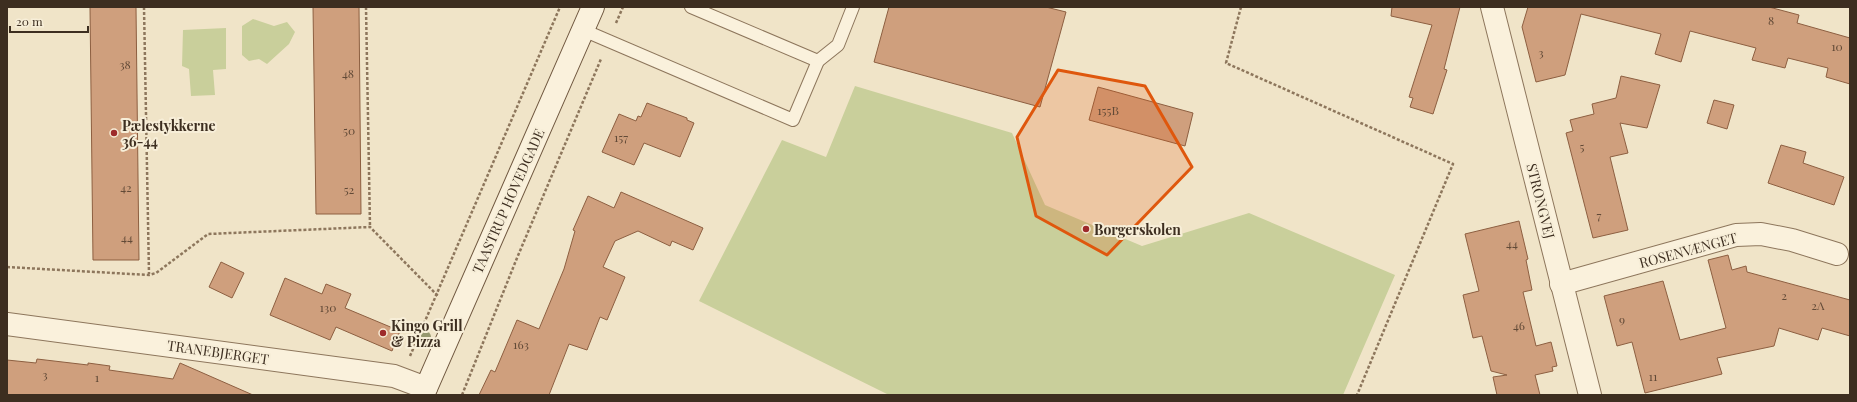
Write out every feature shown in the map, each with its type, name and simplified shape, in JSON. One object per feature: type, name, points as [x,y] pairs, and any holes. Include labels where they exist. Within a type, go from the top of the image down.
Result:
[{"type":"street","name":"TAASTRUP HOVEDGADE","points":[[424,392],[593,7]]},
{"type":"street","name":"STRONGVEJ","points":[[1492,7],[1590,395]]},
{"type":"street","name":"ROSENVÆNGET","points":[[1562,284],[1736,235],[1761,234],[1792,240],[1838,254]]},
{"type":"street","name":"TRANEBJERGET","points":[[7,324],[394,376],[401,378],[424,392]]},
{"type":"lane","points":[[691,7],[818,61]]},
{"type":"lane","points":[[583,30],[793,120],[818,61],[838,45],[853,7]]},
{"type":"path","points":[[144,7],[149,275]]},
{"type":"path","points":[[366,7],[370,228],[458,315]]},
{"type":"path","points":[[401,378],[560,7]]},
{"type":"path","points":[[462,395],[517,258],[623,7]]},
{"type":"path","points":[[1241,7],[1226,63],[1453,164],[1357,395]]},
{"type":"path","points":[[7,266],[149,275],[156,273],[208,234],[370,228]]},
{"type":"highlighted area","points":[[1058,70],[1145,86],[1192,167],[1107,255],[1036,216],[1017,137]]},
{"type":"green space","points":[[253,19],[274,26],[287,22],[295,32],[289,44],[267,64],[259,59],[249,61],[242,55],[242,26]]},
{"type":"green space","points":[[226,28],[226,69],[213,70],[215,95],[191,96],[189,69],[182,66],[183,30]]},
{"type":"green space","points":[[855,86],[1012,133],[1045,205],[1142,246],[1249,213],[1395,275],[1343,395],[889,395],[699,301],[782,140],[826,157]]},
{"type":"building","name":"Pælestykkerne 36-44","points":[[90,7],[136,7],[139,260],[93,260]]},
{"type":"building","points":[[313,7],[359,7],[361,214],[316,214]]},
{"type":"building","points":[[889,7],[1046,7],[1066,12],[1040,107],[874,62]]},
{"type":"building","points":[[1392,7],[1460,7],[1444,69],[1447,70],[1433,114],[1410,107],[1413,98],[1409,97],[1432,25],[1391,16]]},
{"type":"building","points":[[1528,7],[1769,7],[1799,15],[1797,23],[1850,38],[1850,84],[1826,77],[1828,68],[1788,58],[1785,68],[1752,60],[1756,48],[1690,31],[1681,62],[1655,54],[1661,34],[1581,14],[1565,75],[1536,82],[1522,27]]},
{"type":"building","points":[[1621,76],[1660,85],[1647,128],[1620,123],[1628,153],[1610,157],[1628,230],[1593,238],[1566,133],[1573,131],[1570,120],[1594,114],[1592,104],[1616,98]]},
{"type":"building","points":[[1098,87],[1193,113],[1185,146],[1089,120]]},
{"type":"building","points":[[1714,100],[1734,105],[1727,129],[1707,123]]},
{"type":"building","points":[[647,103],[687,118],[687,120],[694,123],[680,157],[644,143],[634,165],[602,152],[619,114],[636,121],[638,116],[641,117]]},
{"type":"building","points":[[1781,145],[1806,152],[1803,163],[1844,177],[1834,205],[1768,183]]},
{"type":"building","points":[[621,192],[703,228],[693,250],[672,241],[670,246],[638,231],[615,241],[603,267],[625,277],[607,320],[600,317],[587,350],[569,344],[549,395],[479,395],[491,370],[495,372],[517,320],[539,329],[564,269],[575,231],[573,230],[588,196],[614,208]]},
{"type":"building","points":[[1519,221],[1528,259],[1526,260],[1532,290],[1523,292],[1536,346],[1551,342],[1557,366],[1552,367],[1553,371],[1535,375],[1540,395],[1497,395],[1493,377],[1507,375],[1491,371],[1482,336],[1473,338],[1463,295],[1479,291],[1465,234]]},
{"type":"building","points":[[1728,255],[1732,270],[1746,266],[1747,272],[1850,300],[1850,336],[1822,328],[1818,340],[1779,328],[1774,346],[1717,358],[1722,374],[1645,393],[1632,342],[1617,346],[1604,296],[1663,281],[1680,340],[1726,328],[1708,260]]},
{"type":"building","points":[[221,262],[244,273],[232,298],[209,287]]},
{"type":"building","points":[[285,278],[322,294],[326,284],[351,294],[345,308],[400,331],[392,351],[336,327],[330,340],[270,315]]},
{"type":"building","points":[[37,359],[110,366],[109,370],[173,379],[180,363],[253,395],[7,395],[7,360],[36,363]]},
{"type":"place","name":"Pælestykkerne 36-44","points":[[114,133]]},
{"type":"place","name":"Borgerskolen","points":[[1086,229]]},
{"type":"place","name":"Kingo Grill & Pizza","points":[[383,333]]}]
